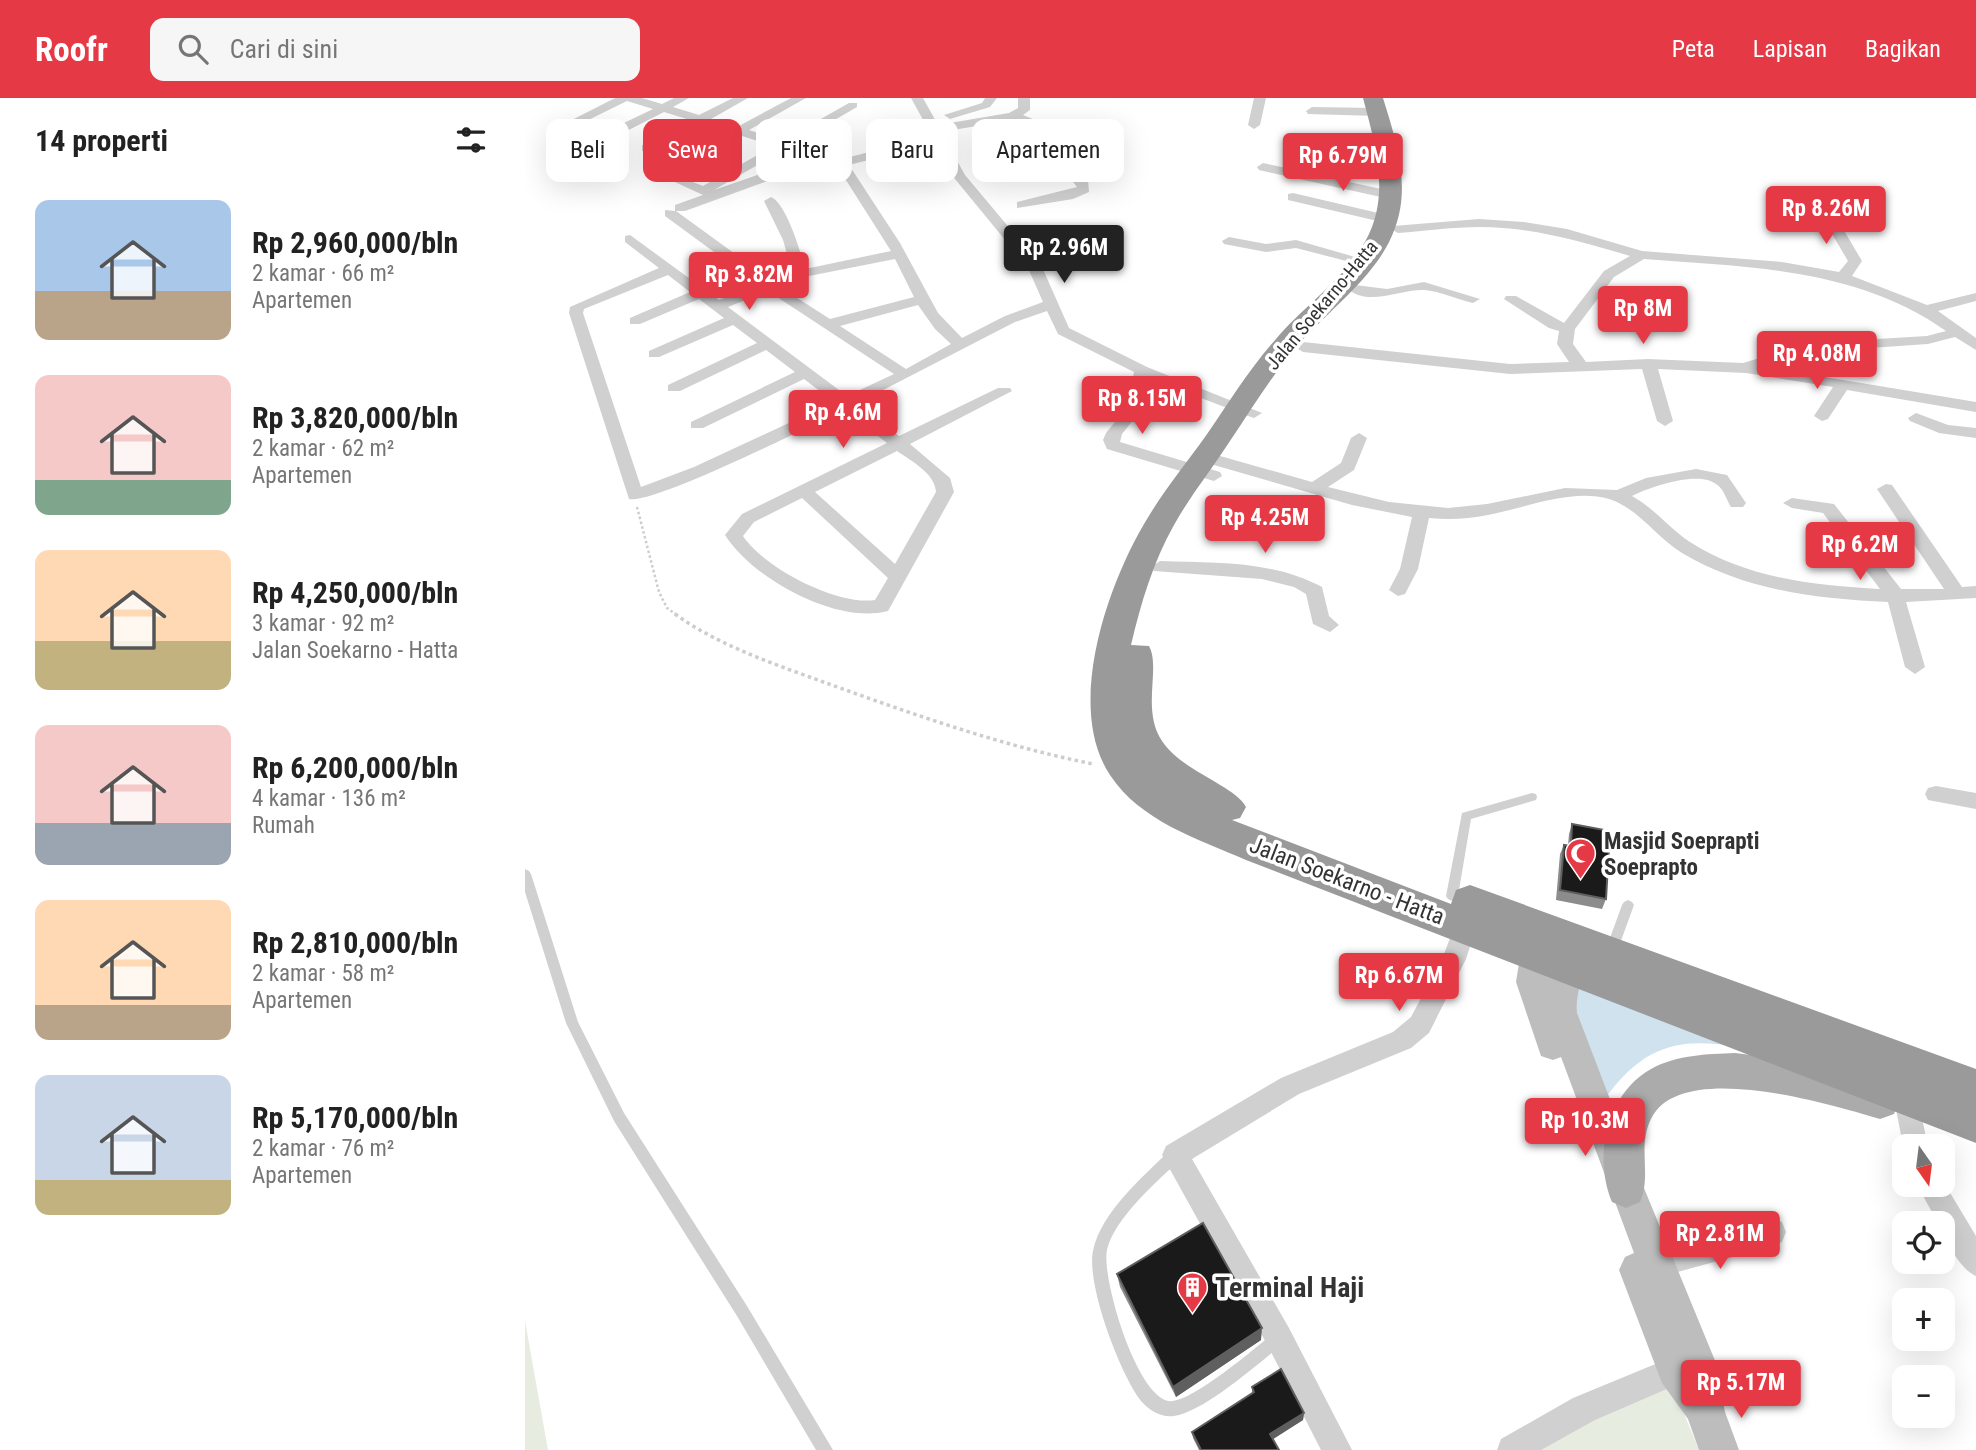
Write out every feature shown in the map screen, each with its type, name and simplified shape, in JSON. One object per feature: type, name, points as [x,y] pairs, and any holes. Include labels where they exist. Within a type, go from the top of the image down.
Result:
[{"type":"highway","points":[[1210,467],[1247,411],[1388,250],[1391,214],[1408,193],[1406,170],[1378,103]]},
{"type":"highway","name":"Jalan Soekarno-Hatta","points":[[1247,411],[1285,344],[1362,261],[1381,235],[1391,214],[1392,169],[1378,103]]},
{"type":"highway","name":"Jalan Soekarno - Hatta","points":[[1210,467],[1153,581],[1132,683],[1136,723],[1154,760],[1174,778],[1206,797],[1255,820],[1553,948],[1976,1121]]},
{"type":"highway","name":"Jalan Soekarno - Hatta","points":[[1210,467],[1157,528],[1134,582],[1118,630],[1108,687],[1107,712],[1111,733],[1123,765],[1159,799],[1195,820],[1260,849],[1463,908]]},
{"type":"highway","name":"Jalan Soekarno - Hatta","points":[[1553,948],[1610,955],[1976,1090]]},
{"type":"main road","points":[[1626,1188],[1624,1137],[1629,1119],[1644,1095],[1657,1084],[1687,1073],[1734,1072],[1781,1076],[1976,1128]]},
{"type":"street","points":[[580,119],[624,98]]},
{"type":"street","points":[[630,98],[700,119]]},
{"type":"street","points":[[629,126],[683,98]]},
{"type":"street","points":[[705,119],[742,98]]},
{"type":"street","points":[[742,130],[800,98]]},
{"type":"street","points":[[917,98],[929,119]]},
{"type":"street","points":[[956,119],[986,105],[991,98]]},
{"type":"street","points":[[958,125],[1013,117],[1024,110],[1024,98]]},
{"type":"street","points":[[1254,125],[1260,98]]},
{"type":"street","points":[[1312,111],[1378,103]]},
{"type":"street","points":[[830,119],[853,105]]},
{"type":"street","points":[[1013,117],[1036,125],[1083,182],[1084,188],[1073,195],[1022,205]]},
{"type":"street","points":[[756,164],[709,193],[675,210],[768,285],[905,374]]},
{"type":"street","points":[[1263,167],[1391,214]]},
{"type":"street","points":[[958,171],[1035,267],[1059,324],[1068,335],[1142,370],[1247,411]]},
{"type":"street","points":[[682,182],[709,193],[756,178]]},
{"type":"street","points":[[852,179],[899,254],[923,299],[953,339],[960,344]]},
{"type":"street","points":[[1293,197],[1391,214],[1524,226],[1567,233],[1641,255],[1782,266],[1842,277],[1926,310],[1976,345]]},
{"type":"street","points":[[771,201],[790,240],[800,274]]},
{"type":"street","points":[[1829,217],[1855,261],[1854,266],[1842,277]]},
{"type":"street","points":[[630,239],[667,270],[848,403],[898,444],[933,470],[944,482],[945,492],[881,607],[860,609],[775,576],[750,558],[737,544],[734,535],[737,528],[748,518],[804,491],[898,444],[1004,391]]},
{"type":"street","points":[[1229,241],[1266,248],[1296,244],[1362,261]]},
{"type":"street","points":[[717,306],[800,274],[899,254]]},
{"type":"street","points":[[1581,365],[1565,348],[1563,337],[1609,274],[1641,255]]},
{"type":"street","points":[[667,270],[593,299],[577,307],[576,313],[635,495],[700,471],[848,403],[1010,319],[1052,304]]},
{"type":"street","points":[[1355,289],[1387,293],[1424,286],[1473,299]]},
{"type":"street","points":[[635,321],[700,293]]},
{"type":"street","points":[[1926,310],[1976,297]]},
{"type":"street","points":[[829,324],[923,299]]},
{"type":"street","points":[[1511,299],[1543,319],[1568,328]]},
{"type":"street","points":[[654,354],[734,319]]},
{"type":"street","points":[[1746,368],[1810,348],[1928,340],[1958,332]]},
{"type":"street","points":[[674,388],[769,344]]},
{"type":"street","points":[[1303,347],[1510,369],[1648,364],[1746,368],[1970,406],[1976,417]]},
{"type":"street","points":[[1648,364],[1665,421]]},
{"type":"street","points":[[1142,370],[1140,383],[1149,390],[1114,433],[1111,439],[1113,445],[1317,487],[1422,513],[1471,512],[1570,493],[1607,493],[1618,497],[1684,546],[1730,571],[1828,592],[1967,594]]},
{"type":"street","points":[[697,425],[807,372]]},
{"type":"street","points":[[1822,416],[1842,386]]},
{"type":"street","points":[[1916,418],[1945,429],[1976,433]]},
{"type":"street","points":[[1317,487],[1348,466],[1359,438]]},
{"type":"street","points":[[1618,497],[1644,482],[1709,474],[1722,479],[1737,503]]},
{"type":"street","points":[[1886,489],[1967,594]]},
{"type":"street","points":[[804,491],[897,576]]},
{"type":"street","points":[[1792,503],[1828,508],[1895,595],[1915,667]]},
{"type":"street","points":[[1398,590],[1409,569],[1422,513]]},
{"type":"street","points":[[1160,567],[1238,572],[1294,580],[1315,591],[1318,614],[1330,625]]},
{"type":"street","points":[[1936,794],[1976,801]]},
{"type":"street","points":[[1337,1450],[1279,1338],[1175,1155],[1290,1086],[1402,1040],[1420,1025],[1454,958],[1463,908]]},
{"type":"street","points":[[1553,948],[1561,1013],[1655,1264],[1686,1366]]},
{"type":"street","points":[[1553,948],[1532,982],[1540,1009],[1719,1450]]},
{"type":"street","points":[[1909,1109],[1913,1134]]},
{"type":"street","points":[[1937,1197],[1976,1262]]},
{"type":"street","points":[[1655,1264],[1772,1232]]},
{"type":"street","points":[[1512,1450],[1584,1409],[1686,1366]]},
{"type":"lane","points":[[1463,908],[1466,816],[1532,797]]},
{"type":"lane","points":[[525,874],[572,1023],[619,1116],[742,1311],[825,1450]]},
{"type":"lane","points":[[1610,955],[1628,905]]},
{"type":"lane","points":[[1175,1155],[1136,1193],[1107,1233],[1099,1254],[1098,1275],[1108,1314],[1142,1390],[1157,1407],[1172,1409],[1191,1402],[1279,1338]]},
{"type":"path","points":[[635,495],[666,607],[680,621],[707,636],[866,698],[1057,758],[1123,765]]},
{"type":"shaded area","points":[[525,1321],[548,1450],[525,1450]]},
{"type":"shaded area","points":[[1673,1387],[1699,1450],[1533,1450],[1609,1407]]},
{"type":"water","points":[[1580,984],[1792,1055],[1711,1044],[1666,1048],[1645,1058],[1625,1075],[1604,1100],[1569,1013]]},
{"type":"building","points":[[1572,824],[1610,831],[1606,899],[1560,890],[1564,845],[1571,846]]},
{"type":"building","name":"Terminal Haji","points":[[1203,1223],[1262,1328],[1173,1387],[1117,1274]]},
{"type":"building","points":[[1281,1369],[1304,1413],[1270,1434],[1279,1450],[1201,1450],[1192,1432],[1254,1392],[1252,1387]]},
{"type":"place","name":"Masjid Soeprapti Soeprapto","points":[[1581,881]]},
{"type":"place","name":"Terminal Haji","points":[[1192,1314]]}]
